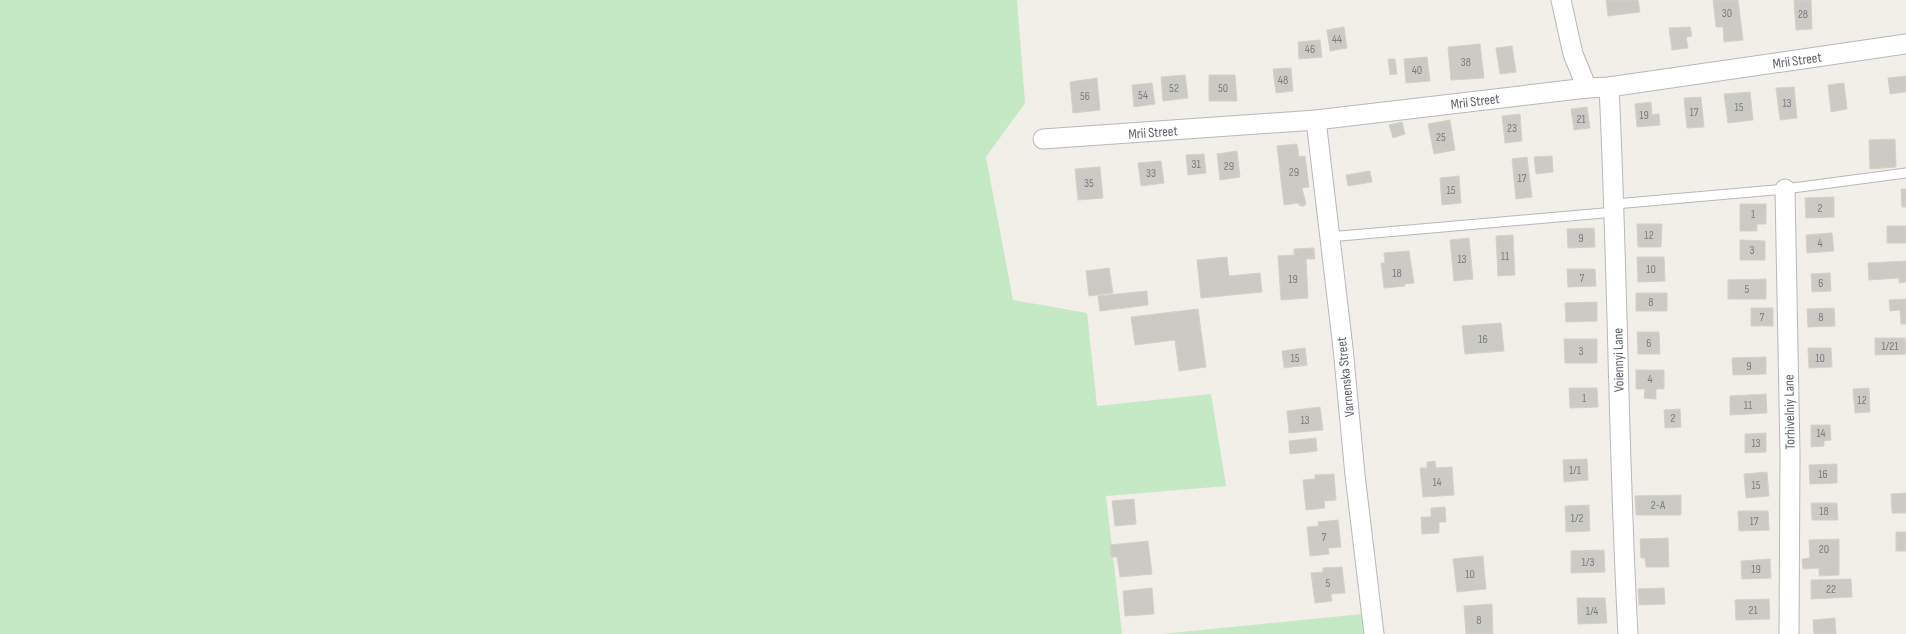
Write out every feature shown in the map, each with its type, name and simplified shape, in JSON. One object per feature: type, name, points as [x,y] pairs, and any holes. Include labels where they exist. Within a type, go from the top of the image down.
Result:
[{"type":"street","points":[[1561,0],[1573,54],[1587,88]]},
{"type":"street","name":"Mrii Street","points":[[1043,139],[1316,120],[1587,88],[1609,87],[1906,44]]},
{"type":"street","name":"Voiennyi Lane","points":[[1609,87],[1615,208],[1622,515],[1628,634]]},
{"type":"street","name":"Varnenska Street","points":[[1316,120],[1343,348],[1355,475],[1374,634]]},
{"type":"street","name":"Torhivelniy Lane","points":[[1785,189],[1790,454],[1788,634]]},
{"type":"lane","points":[[1329,237],[1615,208],[1785,189],[1906,173]]},
{"type":"green space","points":[[0,0],[1017,0],[1025,103],[986,157],[1013,300],[1087,313],[1097,406],[1211,394],[1226,486],[1106,496],[1122,634],[0,634]]},
{"type":"green space","points":[[1372,613],[1374,634],[1162,634]]},
{"type":"building","points":[[1606,0],[1638,0],[1640,12],[1608,16]]},
{"type":"building","points":[[1713,0],[1738,0],[1743,40],[1724,42],[1723,27],[1716,27]]},
{"type":"building","points":[[1794,0],[1811,0],[1812,29],[1796,30]]},
{"type":"building","points":[[1344,27],[1347,48],[1330,51],[1327,30]]},
{"type":"building","points":[[1690,27],[1692,36],[1686,37],[1688,48],[1672,50],[1669,28]]},
{"type":"building","points":[[1320,40],[1322,57],[1299,59],[1298,42]]},
{"type":"building","points":[[1480,44],[1484,78],[1451,80],[1448,47]]},
{"type":"building","points":[[1512,46],[1516,72],[1500,74],[1496,48]]},
{"type":"building","points":[[1427,57],[1430,81],[1406,83],[1404,59]]},
{"type":"building","points":[[1388,59],[1395,59],[1397,74],[1390,75]]},
{"type":"building","points":[[1291,68],[1293,91],[1276,93],[1273,69]]},
{"type":"building","points":[[1185,75],[1188,98],[1163,101],[1161,77]]},
{"type":"building","points":[[1209,75],[1235,75],[1237,101],[1209,101]]},
{"type":"building","points":[[1906,76],[1906,92],[1890,94],[1888,78]]},
{"type":"building","points":[[1097,78],[1100,110],[1073,113],[1070,82]]},
{"type":"building","points":[[1152,83],[1155,104],[1134,107],[1132,85]]},
{"type":"building","points":[[1844,83],[1847,109],[1831,112],[1828,85]]},
{"type":"building","points":[[1794,87],[1797,118],[1780,120],[1776,88]]},
{"type":"building","points":[[1750,92],[1753,120],[1728,123],[1724,94]]},
{"type":"building","points":[[1701,97],[1704,127],[1687,128],[1684,98]]},
{"type":"building","points":[[1651,102],[1652,115],[1659,114],[1660,125],[1637,127],[1635,104]]},
{"type":"building","points":[[1587,107],[1590,128],[1574,130],[1571,109]]},
{"type":"building","points":[[1520,114],[1522,141],[1505,143],[1502,116]]},
{"type":"building","points":[[1450,120],[1455,150],[1434,154],[1428,124]]},
{"type":"building","points":[[1402,122],[1405,134],[1393,138],[1389,125]]},
{"type":"building","points":[[1895,139],[1896,167],[1870,169],[1869,140]]},
{"type":"building","points":[[1297,144],[1299,157],[1305,156],[1309,187],[1302,188],[1306,204],[1304,206],[1300,206],[1298,203],[1284,205],[1277,146]]},
{"type":"building","points":[[1237,151],[1240,177],[1220,180],[1217,154]]},
{"type":"building","points":[[1204,154],[1206,173],[1188,175],[1186,155]]},
{"type":"building","points":[[1552,156],[1553,172],[1536,174],[1534,157]]},
{"type":"building","points":[[1527,157],[1532,197],[1516,199],[1512,159]]},
{"type":"building","points":[[1161,161],[1164,183],[1141,186],[1138,163]]},
{"type":"building","points":[[1100,167],[1103,198],[1078,200],[1075,169]]},
{"type":"building","points":[[1370,171],[1372,182],[1348,186],[1346,175]]},
{"type":"building","points":[[1459,176],[1461,203],[1442,205],[1440,178]]},
{"type":"building","points":[[1901,189],[1906,189],[1906,207],[1902,207]]},
{"type":"building","points":[[1834,197],[1834,217],[1806,218],[1805,198]]},
{"type":"building","points":[[1740,204],[1766,204],[1766,224],[1757,224],[1757,231],[1740,231]]},
{"type":"building","points":[[1637,224],[1662,224],[1661,247],[1638,247]]},
{"type":"building","points":[[1887,226],[1906,226],[1906,243],[1887,243]]},
{"type":"building","points":[[1594,228],[1595,247],[1568,248],[1567,229]]},
{"type":"building","points":[[1832,233],[1834,251],[1807,253],[1806,235]]},
{"type":"building","points":[[1513,235],[1515,275],[1498,276],[1496,236]]},
{"type":"building","points":[[1469,238],[1473,279],[1454,281],[1450,240]]},
{"type":"building","points":[[1740,240],[1765,241],[1765,260],[1740,260]]},
{"type":"building","points":[[1314,248],[1315,259],[1306,259],[1308,298],[1281,300],[1278,256],[1294,255],[1294,249]]},
{"type":"building","points":[[1409,251],[1414,283],[1404,284],[1405,286],[1384,288],[1381,263],[1385,263],[1384,253]]},
{"type":"building","points":[[1227,257],[1229,276],[1260,273],[1262,292],[1201,298],[1197,260]]},
{"type":"building","points":[[1637,257],[1664,257],[1665,281],[1638,282]]},
{"type":"building","points":[[1906,261],[1906,282],[1899,283],[1899,278],[1869,280],[1868,263]]},
{"type":"building","points":[[1109,268],[1113,293],[1089,296],[1086,271]]},
{"type":"building","points":[[1567,269],[1595,269],[1596,286],[1568,287]]},
{"type":"building","points":[[1830,273],[1831,291],[1812,292],[1811,274]]},
{"type":"building","points":[[1766,279],[1766,299],[1728,299],[1728,280]]},
{"type":"building","points":[[1147,291],[1148,305],[1100,311],[1098,296]]},
{"type":"building","points":[[1636,293],[1667,293],[1667,311],[1636,311]]},
{"type":"building","points":[[1906,299],[1906,324],[1901,324],[1900,310],[1890,311],[1889,300]]},
{"type":"building","points":[[1597,302],[1597,321],[1566,322],[1565,303]]},
{"type":"building","points":[[1751,308],[1773,308],[1773,326],[1751,326]]},
{"type":"building","points":[[1834,308],[1835,326],[1808,327],[1807,309]]},
{"type":"building","points":[[1198,309],[1206,367],[1179,371],[1175,340],[1135,345],[1131,317]]},
{"type":"building","points":[[1501,323],[1504,351],[1465,354],[1462,326]]},
{"type":"building","points":[[1637,332],[1659,332],[1660,354],[1638,354]]},
{"type":"building","points":[[1875,338],[1905,338],[1906,354],[1875,355]]},
{"type":"building","points":[[1564,339],[1597,339],[1597,363],[1565,363]]},
{"type":"building","points":[[1305,348],[1307,365],[1284,368],[1282,351]]},
{"type":"building","points":[[1808,348],[1831,348],[1832,367],[1809,368]]},
{"type":"building","points":[[1766,357],[1766,374],[1733,375],[1732,358]]},
{"type":"building","points":[[1636,370],[1664,370],[1664,389],[1656,389],[1656,399],[1644,398],[1645,389],[1636,389]]},
{"type":"building","points":[[1569,388],[1597,388],[1598,407],[1570,408]]},
{"type":"building","points":[[1869,388],[1870,412],[1855,413],[1853,389]]},
{"type":"building","points":[[1766,394],[1767,413],[1730,415],[1730,396]]},
{"type":"building","points":[[1320,407],[1323,430],[1289,433],[1287,411]]},
{"type":"building","points":[[1680,409],[1681,427],[1665,428],[1664,410]]},
{"type":"building","points":[[1811,425],[1830,425],[1831,440],[1824,441],[1824,446],[1811,447]]},
{"type":"building","points":[[1766,433],[1766,452],[1745,453],[1745,434]]},
{"type":"building","points":[[1316,438],[1317,451],[1290,454],[1289,441]]},
{"type":"building","points":[[1587,459],[1588,480],[1564,482],[1563,460]]},
{"type":"building","points":[[1435,461],[1436,468],[1452,467],[1454,495],[1423,497],[1420,468],[1427,468],[1427,462]]},
{"type":"building","points":[[1837,464],[1837,483],[1810,484],[1809,465]]},
{"type":"building","points":[[1767,472],[1769,496],[1746,498],[1744,474]]},
{"type":"building","points":[[1334,474],[1336,500],[1324,501],[1325,508],[1306,510],[1303,480],[1315,479],[1315,475]]},
{"type":"building","points":[[1906,493],[1906,513],[1892,513],[1891,494]]},
{"type":"building","points":[[1681,495],[1681,515],[1636,515],[1635,496]]},
{"type":"building","points":[[1134,499],[1136,524],[1115,526],[1112,501]]},
{"type":"building","points":[[1811,503],[1837,503],[1838,520],[1812,520]]},
{"type":"building","points":[[1589,505],[1590,531],[1566,532],[1565,506]]},
{"type":"building","points":[[1445,507],[1446,522],[1439,522],[1439,533],[1422,534],[1421,517],[1431,517],[1431,508]]},
{"type":"building","points":[[1738,511],[1768,511],[1769,530],[1739,531]]},
{"type":"building","points":[[1338,520],[1341,547],[1328,548],[1329,554],[1310,556],[1307,527],[1319,526],[1318,522]]},
{"type":"building","points":[[1896,532],[1906,532],[1906,551],[1896,551]]},
{"type":"building","points":[[1668,538],[1669,567],[1646,567],[1645,558],[1641,558],[1640,539]]},
{"type":"building","points":[[1839,539],[1839,575],[1819,576],[1819,568],[1803,569],[1802,559],[1810,558],[1809,540]]},
{"type":"building","points":[[1148,541],[1152,574],[1120,577],[1117,557],[1111,557],[1110,545]]},
{"type":"building","points":[[1604,550],[1605,572],[1571,573],[1571,551]]},
{"type":"building","points":[[1483,556],[1486,589],[1457,592],[1453,559]]},
{"type":"building","points":[[1770,559],[1771,578],[1742,579],[1741,561]]},
{"type":"building","points":[[1342,567],[1345,593],[1331,594],[1332,601],[1315,603],[1311,573],[1323,572],[1323,568]]},
{"type":"building","points":[[1851,579],[1852,597],[1811,599],[1811,580]]},
{"type":"building","points":[[1152,588],[1154,614],[1125,616],[1123,591]]},
{"type":"building","points":[[1664,588],[1665,604],[1639,605],[1638,589]]},
{"type":"building","points":[[1577,598],[1605,598],[1607,623],[1578,624]]},
{"type":"building","points":[[1769,599],[1770,619],[1736,620],[1735,600]]},
{"type":"building","points":[[1492,604],[1493,634],[1466,634],[1464,606]]},
{"type":"building","points":[[1835,618],[1836,634],[1814,634],[1813,620]]}]
